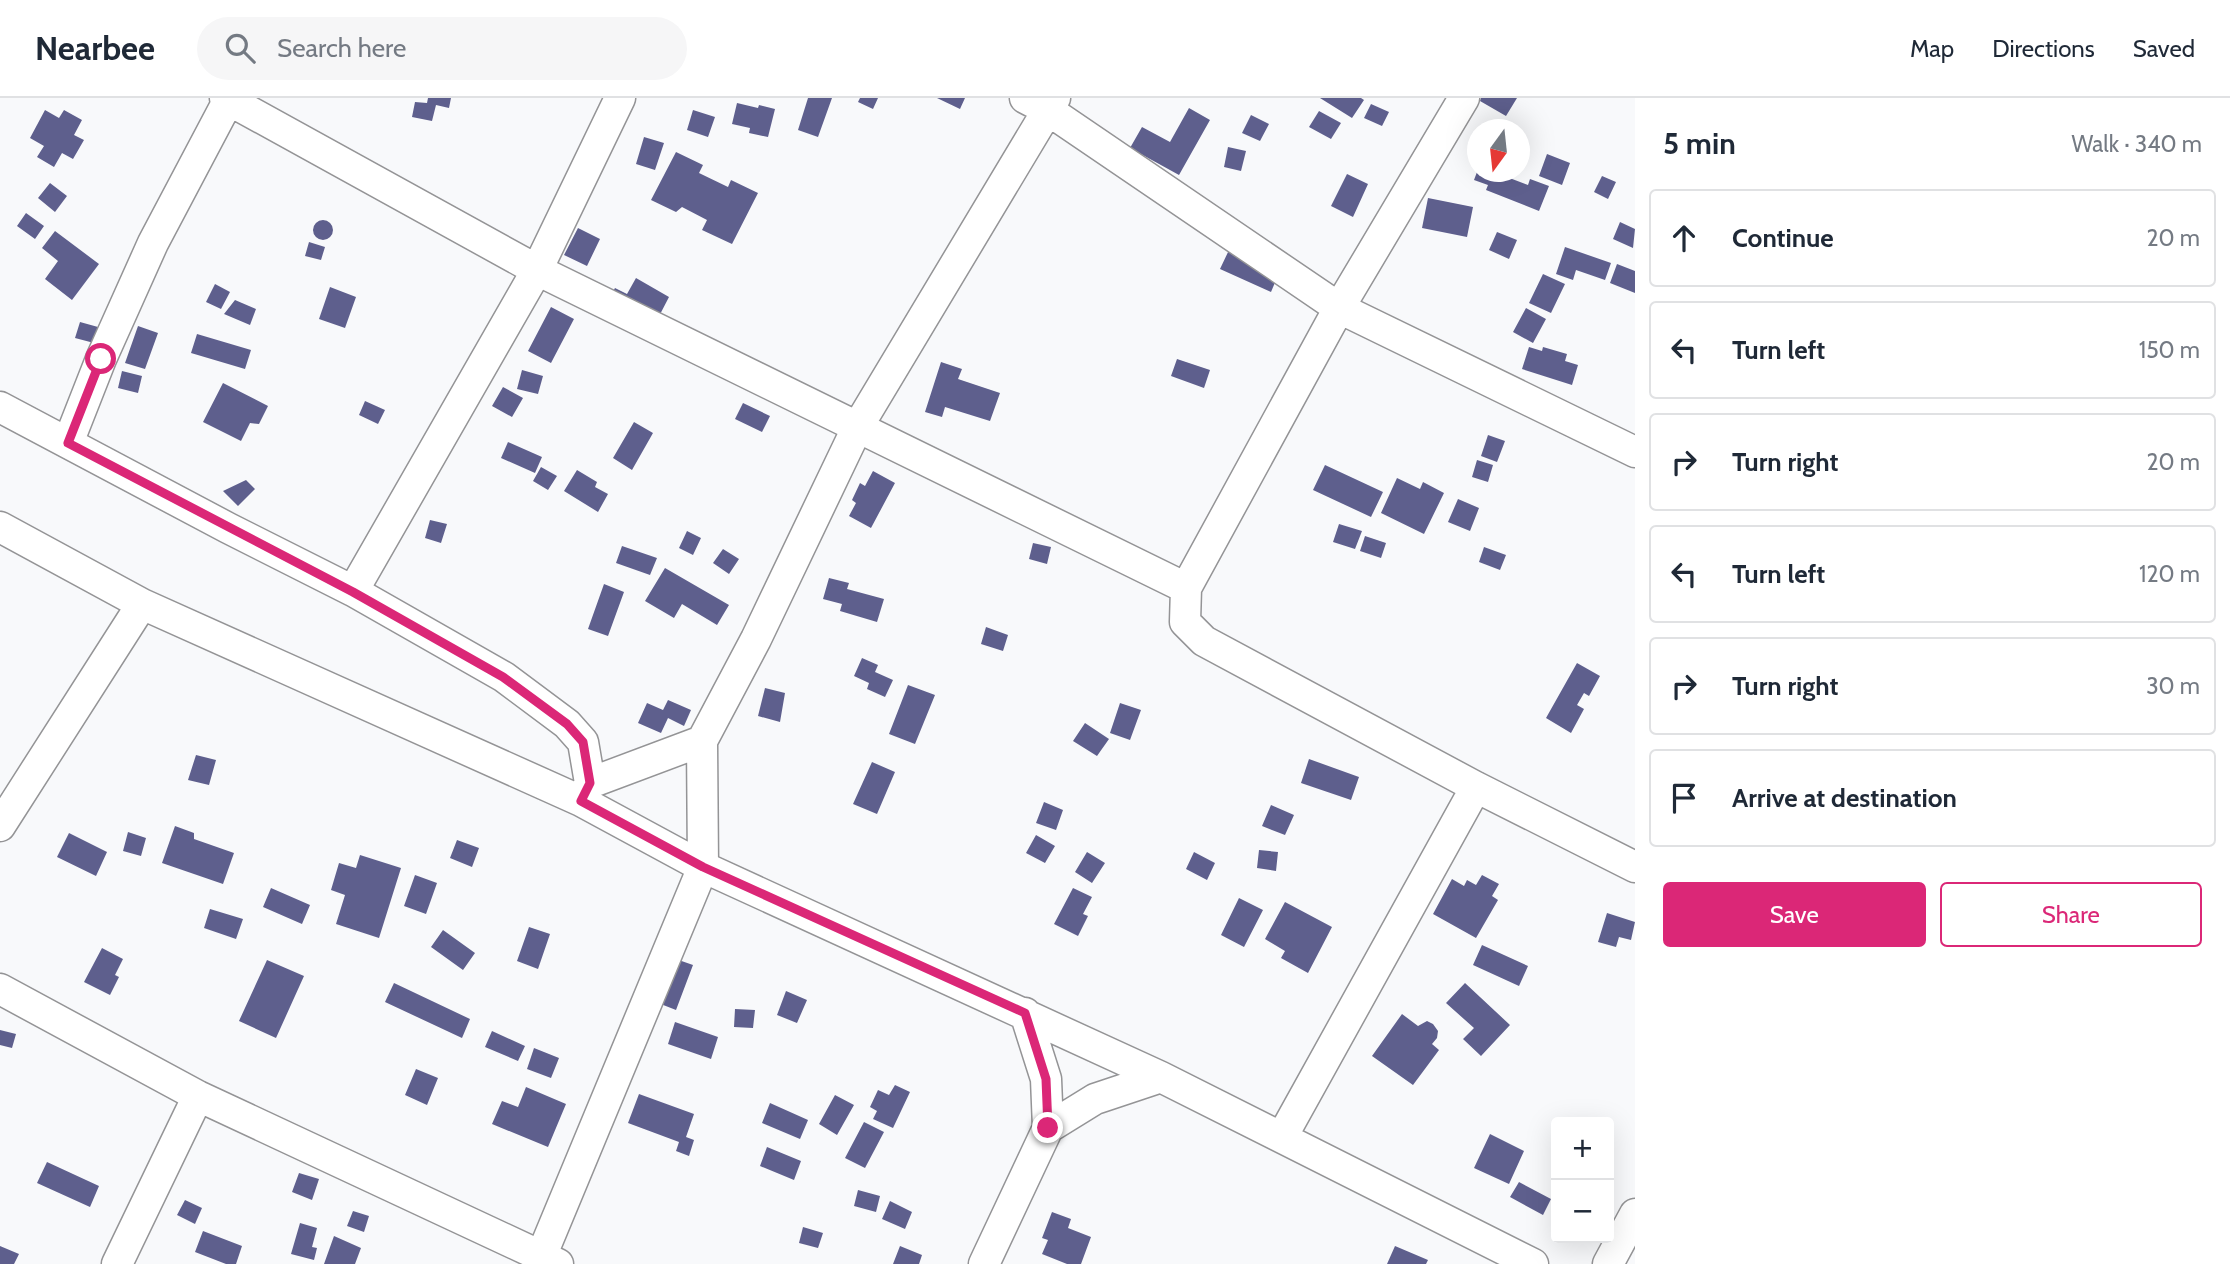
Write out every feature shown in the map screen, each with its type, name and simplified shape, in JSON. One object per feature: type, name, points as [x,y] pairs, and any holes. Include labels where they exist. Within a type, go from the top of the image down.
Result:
[{"type":"street","points":[[353,592],[537,270],[620,98]]},
{"type":"street","points":[[1464,98],[1339,308],[1186,588],[1185,622],[1204,641],[1476,786],[1635,867]]},
{"type":"street","points":[[68,443],[101,359],[153,243],[227,100],[537,270],[1186,588]]},
{"type":"street","points":[[0,989],[198,1096],[546,1262],[703,867],[702,741],[762,626],[857,428],[1043,102],[1339,308],[1635,452]]},
{"type":"street","points":[[0,407],[353,592],[503,677],[567,724],[583,742],[585,792]]},
{"type":"street","points":[[0,527],[142,604],[585,792],[703,867],[1161,1077],[1533,1264]]},
{"type":"street","points":[[0,826],[142,604]]},
{"type":"street","points":[[585,792],[702,741]]},
{"type":"street","points":[[1282,1137],[1476,786]]},
{"type":"street","points":[[984,1264],[1048,1128],[1046,1079],[1025,1013]]},
{"type":"street","points":[[1048,1128],[1095,1098],[1161,1077]]},
{"type":"street","points":[[117,1264],[198,1096]]},
{"type":"street","points":[[1608,1264],[1635,1214]]},
{"type":"building","points":[[428,98],[451,98],[449,108],[436,105],[432,121],[412,117],[415,102],[427,103]]},
{"type":"building","points":[[808,98],[832,98],[818,137],[798,130]]},
{"type":"building","points":[[860,98],[878,98],[873,109],[858,102]]},
{"type":"building","points":[[937,98],[965,98],[960,109]]},
{"type":"building","points":[[1320,98],[1361,98],[1364,100],[1352,118]]},
{"type":"building","points":[[1481,98],[1517,98],[1506,116],[1480,101]]},
{"type":"building","points":[[737,103],[775,109],[768,137],[749,133],[750,128],[732,124]]},
{"type":"building","points":[[1371,104],[1389,112],[1382,126],[1364,118]]},
{"type":"building","points":[[1189,108],[1210,120],[1179,175],[1130,148],[1142,127],[1170,142]]},
{"type":"building","points":[[45,110],[59,118],[64,110],[82,120],[74,135],[84,140],[73,159],[62,153],[54,167],[37,157],[44,146],[30,138]]},
{"type":"building","points":[[693,110],[715,117],[708,137],[687,130]]},
{"type":"building","points":[[1319,111],[1341,123],[1331,139],[1309,127]]},
{"type":"building","points":[[1251,115],[1269,124],[1260,141],[1242,133]]},
{"type":"building","points":[[644,137],[664,143],[655,170],[636,164]]},
{"type":"building","points":[[1228,147],[1246,151],[1241,171],[1224,167]]},
{"type":"building","points":[[676,152],[703,165],[699,173],[728,187],[731,180],[758,193],[732,244],[702,230],[707,220],[682,207],[676,212],[651,200]]},
{"type":"building","points":[[1547,154],[1570,163],[1562,185],[1539,176]]},
{"type":"building","points":[[1347,174],[1368,184],[1353,217],[1331,206]]},
{"type":"building","points":[[1602,176],[1616,182],[1608,199],[1594,192]]},
{"type":"building","points":[[1530,179],[1549,186],[1539,211],[1486,190],[1488,185],[1480,182],[1520,182],[1528,185]]},
{"type":"building","points":[[50,183],[67,196],[55,212],[38,198]]},
{"type":"building","points":[[1428,198],[1473,207],[1467,237],[1422,228]]},
{"type":"building","points":[[26,213],[44,226],[35,239],[17,226]]},
{"type":"building","points":[[323,220],[330,223],[333,230],[330,237],[323,240],[316,237],[313,230],[316,223]]},
{"type":"building","points":[[1620,222],[1635,229],[1633,248],[1613,239]]},
{"type":"building","points":[[578,228],[600,239],[587,266],[564,255]]},
{"type":"building","points":[[55,231],[99,264],[72,300],[45,279],[58,261],[42,248]]},
{"type":"building","points":[[1497,232],[1517,240],[1509,259],[1489,250]]},
{"type":"building","points":[[309,242],[325,247],[321,260],[305,256]]},
{"type":"building","points":[[1565,247],[1611,263],[1605,280],[1576,270],[1573,280],[1556,274]]},
{"type":"building","points":[[1229,250],[1279,273],[1271,292],[1220,269]]},
{"type":"building","points":[[1617,264],[1635,271],[1635,293],[1610,283]]},
{"type":"building","points":[[1543,274],[1565,284],[1551,313],[1529,303]]},
{"type":"building","points":[[636,278],[669,297],[655,324],[609,298],[615,288],[627,294]]},
{"type":"building","points":[[215,284],[230,292],[221,309],[206,302]]},
{"type":"building","points":[[330,287],[356,297],[345,328],[319,319]]},
{"type":"building","points":[[235,300],[256,309],[250,325],[224,314]]},
{"type":"building","points":[[551,307],[574,319],[551,363],[528,351]]},
{"type":"building","points":[[1526,308],[1546,319],[1533,343],[1513,332]]},
{"type":"building","points":[[80,322],[98,327],[94,343],[75,338]]},
{"type":"building","points":[[138,326],[158,333],[145,369],[125,363]]},
{"type":"building","points":[[197,334],[251,350],[245,369],[191,353]]},
{"type":"building","points":[[1529,347],[1542,351],[1543,347],[1567,354],[1565,361],[1578,365],[1572,385],[1522,369]]},
{"type":"building","points":[[1177,359],[1210,370],[1204,388],[1171,376]]},
{"type":"building","points":[[941,362],[962,369],[958,379],[1000,393],[990,421],[945,407],[942,417],[925,412]]},
{"type":"building","points":[[522,370],[543,376],[538,394],[517,389]]},
{"type":"building","points":[[122,371],[142,376],[138,393],[118,388]]},
{"type":"building","points":[[223,383],[268,406],[259,424],[250,423],[241,441],[203,422]]},
{"type":"building","points":[[503,387],[523,398],[512,417],[492,406]]},
{"type":"building","points":[[365,401],[385,410],[378,424],[359,415]]},
{"type":"building","points":[[743,403],[770,416],[762,432],[735,419]]},
{"type":"building","points":[[634,422],[653,433],[632,470],[613,458]]},
{"type":"building","points":[[1488,435],[1505,441],[1497,462],[1481,456]]},
{"type":"building","points":[[508,442],[542,457],[535,473],[501,458]]},
{"type":"building","points":[[1477,460],[1493,465],[1488,482],[1472,477]]},
{"type":"building","points":[[1325,465],[1383,492],[1371,517],[1313,490]]},
{"type":"building","points":[[541,467],[557,476],[548,490],[533,481]]},
{"type":"building","points":[[577,470],[597,482],[595,487],[608,494],[598,512],[564,491]]},
{"type":"building","points":[[873,471],[895,483],[871,528],[849,516],[856,503],[852,500],[860,483],[865,486]]},
{"type":"building","points":[[1397,478],[1420,489],[1423,482],[1444,493],[1424,534],[1381,513]]},
{"type":"building","points":[[246,480],[255,489],[238,506],[223,491]]},
{"type":"building","points":[[1458,499],[1479,508],[1470,531],[1448,522]]},
{"type":"building","points":[[430,520],[447,524],[441,543],[425,538]]},
{"type":"building","points":[[1339,524],[1362,531],[1355,549],[1333,542]]},
{"type":"building","points":[[687,531],[701,538],[693,555],[679,548]]},
{"type":"building","points":[[1365,536],[1386,543],[1381,558],[1360,551]]},
{"type":"building","points":[[1033,543],[1051,547],[1047,564],[1029,559]]},
{"type":"building","points":[[622,546],[657,558],[650,575],[616,563]]},
{"type":"building","points":[[1484,547],[1506,555],[1500,570],[1479,562]]},
{"type":"building","points":[[723,549],[739,559],[729,574],[713,563]]},
{"type":"building","points":[[665,568],[729,605],[717,625],[682,604],[674,618],[645,601]]},
{"type":"building","points":[[829,578],[849,583],[847,589],[884,599],[877,622],[840,611],[842,604],[823,599]]},
{"type":"building","points":[[604,584],[624,592],[608,636],[588,629]]},
{"type":"building","points":[[986,627],[1008,635],[1003,651],[981,644]]},
{"type":"building","points":[[862,658],[878,665],[875,672],[893,680],[885,697],[867,689],[869,683],[854,676]]},
{"type":"building","points":[[1577,663],[1600,676],[1589,696],[1584,693],[1577,705],[1584,709],[1571,733],[1546,718]]},
{"type":"building","points":[[908,685],[935,695],[915,744],[889,734]]},
{"type":"building","points":[[765,688],[785,693],[780,722],[758,716]]},
{"type":"building","points":[[668,700],[691,710],[684,726],[668,718],[661,733],[638,723],[647,703],[663,710]]},
{"type":"building","points":[[1120,703],[1141,710],[1130,740],[1110,733]]},
{"type":"building","points":[[1085,723],[1109,739],[1097,756],[1073,741]]},
{"type":"building","points":[[196,755],[216,760],[209,785],[188,780]]},
{"type":"building","points":[[1309,759],[1359,777],[1351,800],[1301,783]]},
{"type":"building","points":[[872,762],[895,772],[877,814],[853,804]]},
{"type":"building","points":[[1044,802],[1063,810],[1056,830],[1036,823]]},
{"type":"building","points":[[1271,805],[1294,815],[1285,835],[1262,826]]},
{"type":"building","points":[[175,826],[194,833],[194,839],[234,853],[223,884],[162,863]]},
{"type":"building","points":[[128,832],[146,838],[141,856],[123,851]]},
{"type":"building","points":[[69,833],[107,852],[96,876],[57,857]]},
{"type":"building","points":[[1036,835],[1055,846],[1045,863],[1026,853]]},
{"type":"building","points":[[457,840],[479,848],[472,867],[450,858]]},
{"type":"building","points":[[1259,850],[1278,852],[1276,871],[1257,868]]},
{"type":"building","points":[[1087,852],[1105,863],[1092,883],[1075,872]]},
{"type":"building","points":[[1194,852],[1215,863],[1207,880],[1186,869]]},
{"type":"building","points":[[360,855],[401,868],[379,938],[336,924],[345,895],[331,890],[339,863],[356,868]]},
{"type":"building","points":[[415,875],[437,883],[426,914],[404,906]]},
{"type":"building","points":[[1482,875],[1499,884],[1492,896],[1498,900],[1476,938],[1433,914],[1452,879],[1464,886],[1467,880],[1476,885]]},
{"type":"building","points":[[271,888],[310,905],[302,924],[263,907]]},
{"type":"building","points":[[1073,888],[1092,897],[1083,914],[1088,916],[1078,936],[1054,924]]},
{"type":"building","points":[[1239,898],[1263,910],[1244,947],[1221,935]]},
{"type":"building","points":[[1285,902],[1332,927],[1308,973],[1281,958],[1285,951],[1265,939]]},
{"type":"building","points":[[210,909],[243,919],[236,939],[204,928]]},
{"type":"building","points":[[1607,913],[1635,922],[1631,940],[1619,937],[1616,947],[1598,942]]},
{"type":"building","points":[[529,927],[550,934],[538,969],[517,961]]},
{"type":"building","points":[[443,930],[475,953],[463,970],[431,947]]},
{"type":"building","points":[[1482,945],[1528,966],[1519,986],[1473,965]]},
{"type":"building","points":[[102,948],[123,959],[115,975],[119,977],[110,995],[84,982]]},
{"type":"building","points":[[670,957],[693,965],[676,1010],[653,1001]]},
{"type":"building","points":[[267,960],[304,976],[276,1038],[239,1021]]},
{"type":"building","points":[[394,983],[470,1019],[462,1038],[385,1002]]},
{"type":"building","points":[[1465,983],[1510,1025],[1481,1056],[1463,1039],[1474,1028],[1446,1003]]},
{"type":"building","points":[[786,991],[807,1000],[797,1023],[777,1015]]},
{"type":"building","points":[[735,1009],[755,1010],[753,1028],[734,1027]]},
{"type":"building","points":[[1402,1014],[1418,1026],[1427,1021],[1438,1031],[1432,1044],[1439,1050],[1413,1085],[1372,1056]]},
{"type":"building","points":[[675,1022],[718,1037],[711,1059],[668,1044]]},
{"type":"building","points":[[0,1030],[16,1034],[12,1048],[0,1045]]},
{"type":"building","points":[[492,1031],[525,1046],[518,1061],[485,1047]]},
{"type":"building","points":[[534,1048],[559,1058],[551,1078],[527,1069]]},
{"type":"building","points":[[416,1069],[438,1078],[427,1105],[405,1095]]},
{"type":"building","points":[[895,1085],[910,1092],[893,1128],[873,1119],[877,1111],[870,1107],[878,1090],[889,1095]]},
{"type":"building","points":[[526,1087],[566,1104],[548,1147],[492,1124],[502,1101],[518,1107]]},
{"type":"building","points":[[639,1094],[694,1114],[686,1137],[694,1140],[689,1156],[676,1151],[679,1142],[628,1123]]},
{"type":"building","points":[[835,1095],[854,1105],[837,1135],[819,1124]]},
{"type":"building","points":[[770,1103],[808,1120],[800,1139],[762,1123]]},
{"type":"building","points":[[864,1122],[884,1132],[865,1168],[845,1158]]},
{"type":"building","points":[[1490,1134],[1524,1151],[1509,1184],[1474,1168]]},
{"type":"building","points":[[767,1147],[801,1161],[794,1180],[760,1166]]},
{"type":"building","points":[[47,1162],[99,1186],[90,1207],[37,1183]]},
{"type":"building","points":[[299,1173],[319,1179],[312,1200],[292,1192]]},
{"type":"building","points":[[1519,1182],[1551,1199],[1543,1215],[1510,1197]]},
{"type":"building","points":[[858,1190],[880,1196],[876,1212],[854,1206]]},
{"type":"building","points":[[185,1200],[202,1208],[195,1224],[177,1215]]},
{"type":"building","points":[[890,1201],[912,1212],[905,1229],[882,1219]]},
{"type":"building","points":[[353,1211],[369,1216],[364,1232],[347,1226]]},
{"type":"building","points":[[1052,1212],[1071,1219],[1068,1228],[1091,1237],[1081,1264],[1067,1264],[1042,1254],[1048,1240],[1042,1238]]},
{"type":"building","points":[[300,1223],[317,1228],[312,1247],[317,1248],[314,1260],[291,1254]]},
{"type":"building","points":[[803,1227],[823,1233],[818,1248],[799,1243]]},
{"type":"building","points":[[203,1231],[242,1246],[236,1264],[226,1264],[195,1252]]},
{"type":"building","points":[[334,1236],[361,1248],[355,1264],[324,1264]]},
{"type":"building","points":[[0,1246],[19,1254],[14,1264],[0,1264]]},
{"type":"building","points":[[900,1246],[922,1255],[919,1264],[893,1264]]},
{"type":"building","points":[[1395,1246],[1428,1260],[1426,1264],[1387,1264]]},
{"type":"route","points":[[101,359],[68,443],[353,592],[503,677],[567,724],[583,742],[590,783],[581,801],[703,867],[1025,1013],[1046,1079],[1048,1128]]}]
